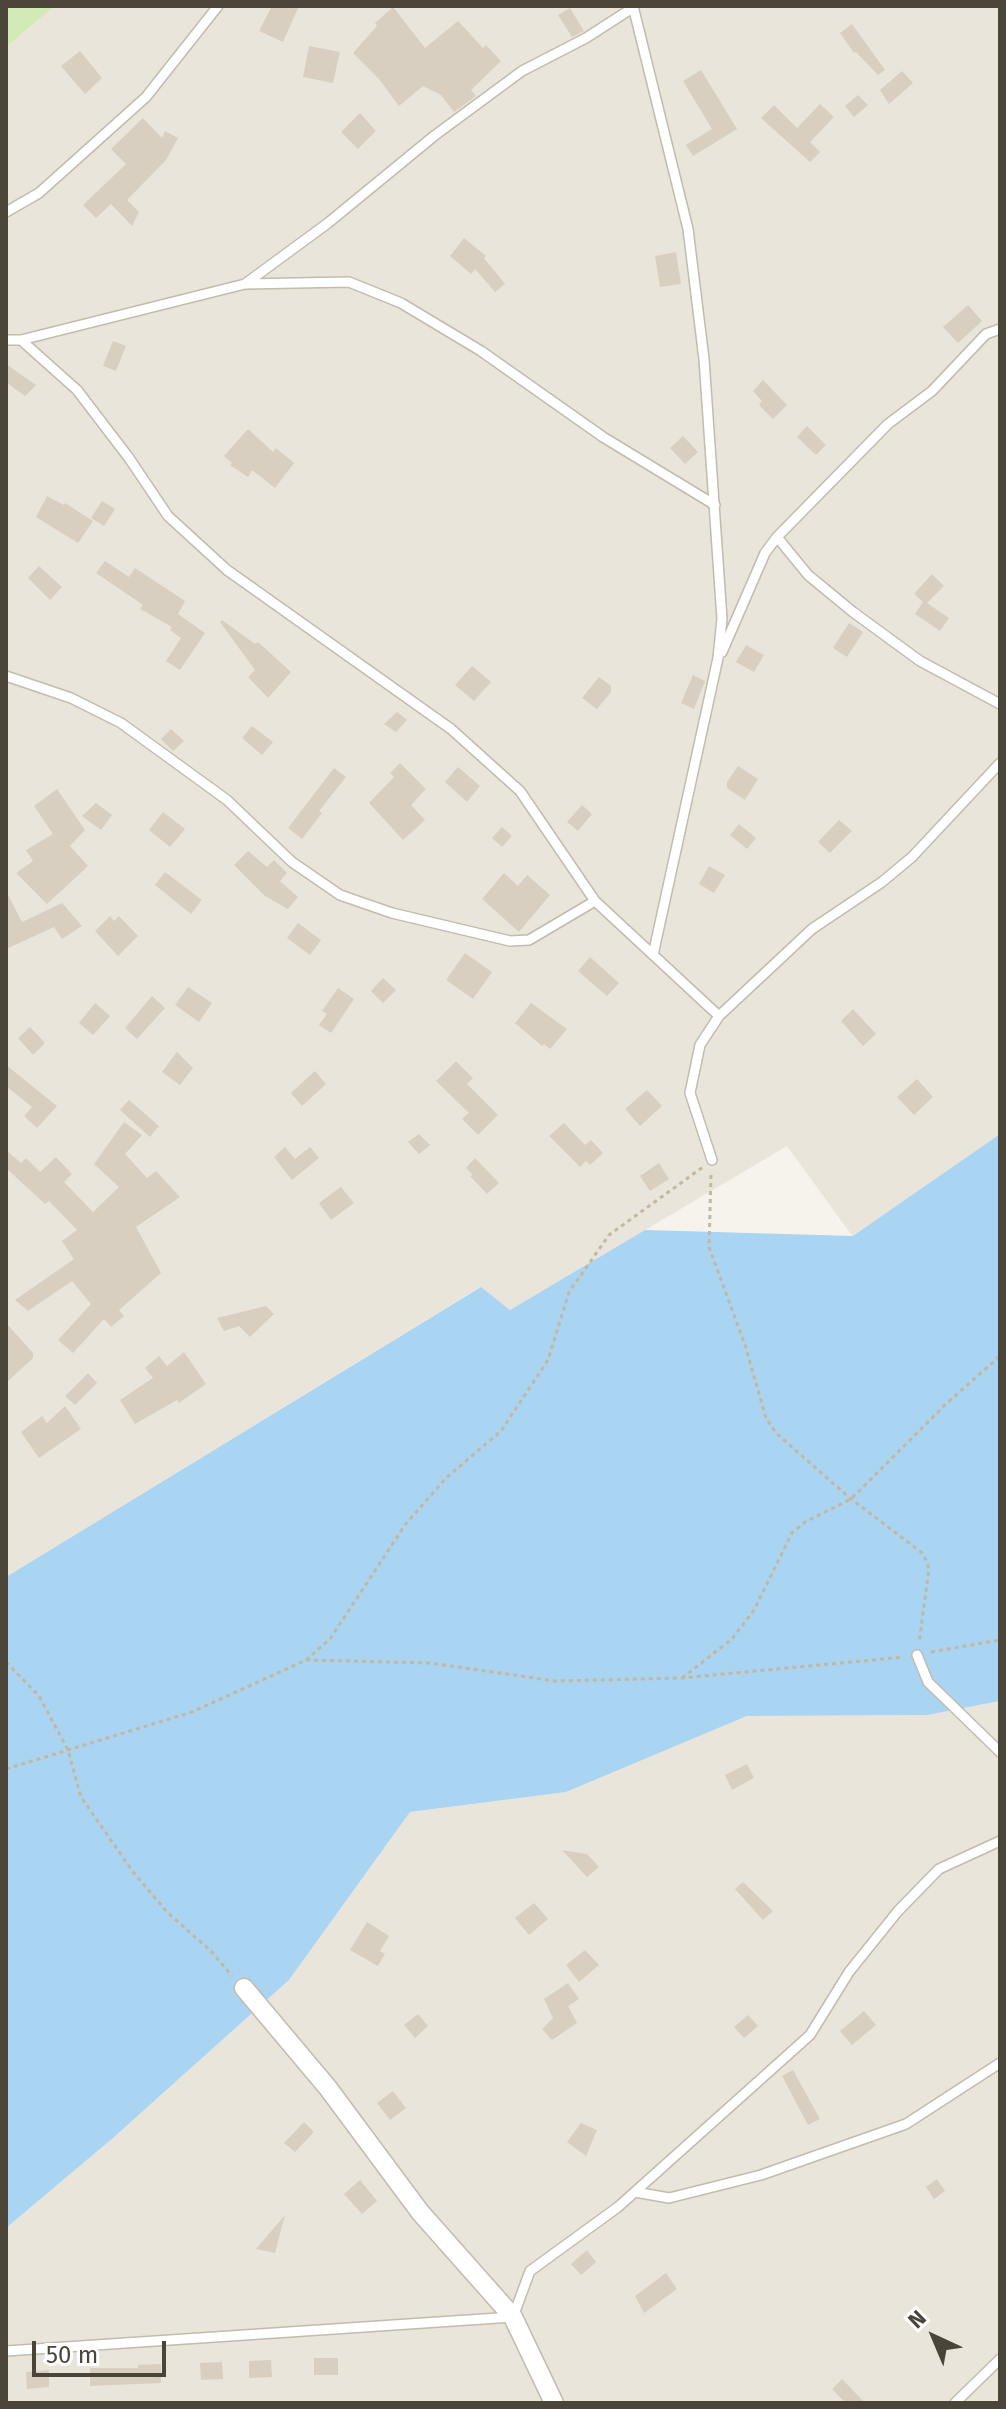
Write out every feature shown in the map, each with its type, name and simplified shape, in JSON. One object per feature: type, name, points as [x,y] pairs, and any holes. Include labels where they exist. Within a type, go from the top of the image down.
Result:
[{"type":"street","points":[[244,1988],[328,2088],[420,2212],[513,2317],[554,2403]]},
{"type":"lane","points":[[6,212],[39,193],[146,97],[218,6]]},
{"type":"lane","points":[[245,284],[522,71],[586,38],[633,6],[688,229],[704,359],[722,619],[718,658],[653,955]]},
{"type":"lane","points":[[6,340],[21,340],[245,284],[349,282],[401,303],[481,351],[603,437],[715,505]]},
{"type":"lane","points":[[718,658],[765,553],[777,537],[888,424],[932,391],[986,334],[1000,329]]},
{"type":"lane","points":[[21,340],[77,390],[168,516],[217,561],[366,671],[451,729],[520,791],[595,901],[719,1016]]},
{"type":"lane","points":[[777,537],[808,575],[853,612],[920,661],[1000,704]]},
{"type":"lane","points":[[6,676],[71,698],[121,723],[227,800],[292,862],[340,895],[392,913],[510,941],[529,940],[595,901]]},
{"type":"lane","points":[[712,1160],[690,1093],[700,1045],[719,1016],[812,929],[882,882],[912,857],[1000,763]]},
{"type":"lane","points":[[917,1655],[928,1682],[1000,1752]]},
{"type":"lane","points":[[6,2351],[513,2317],[530,2271],[635,2192],[810,2035],[849,1972],[898,1911],[939,1869],[1000,1841]]},
{"type":"lane","points":[[635,2192],[669,2198],[761,2175],[906,2124],[1000,2063]]},
{"type":"lane","points":[[955,2403],[1000,2359]]},
{"type":"path","points":[[712,1160],[709,1247],[746,1348],[766,1418],[776,1433],[851,1499],[921,1552],[929,1569],[917,1655]]},
{"type":"path","points":[[6,1769],[192,1712],[306,1660],[330,1639],[405,1525],[446,1478],[501,1431],[548,1360],[569,1292],[609,1235],[712,1160]]},
{"type":"path","points":[[682,1678],[732,1639],[754,1610],[792,1533],[805,1522],[851,1499],[947,1403],[1000,1356]]},
{"type":"path","points":[[306,1660],[430,1663],[555,1681],[682,1678],[917,1655],[1000,1640]]},
{"type":"path","points":[[6,1662],[39,1696],[68,1750],[81,1797],[133,1872],[167,1912],[211,1951],[244,1988]]},
{"type":"shaded area","points":[[55,6],[1000,6],[1000,1134],[853,1237],[787,1146],[510,1310],[480,1287],[6,1577],[6,47]]},
{"type":"shaded area","points":[[1000,1701],[1000,2403],[6,2403],[6,2228],[113,2138],[289,1980],[410,1812],[566,1792],[747,1716],[927,1715]]},
{"type":"green space","points":[[6,6],[55,6],[6,47]]},
{"type":"water","points":[[1000,1134],[1000,1701],[927,1715],[747,1716],[566,1792],[410,1812],[289,1980],[113,2138],[6,2228],[6,1577],[481,1287],[510,1310],[645,1230],[853,1236]]},
{"type":"building","points":[[272,6],[299,6],[283,42],[259,31]]},
{"type":"building","points":[[393,7],[425,48],[458,21],[483,48],[486,45],[501,61],[471,90],[476,96],[454,112],[441,95],[423,86],[399,106],[379,79],[353,53],[377,26],[375,23]]},
{"type":"building","points":[[570,8],[584,31],[572,37],[558,15]]},
{"type":"building","points":[[852,24],[885,70],[878,75],[854,53],[840,33]]},
{"type":"building","points":[[309,46],[340,52],[333,83],[303,77]]},
{"type":"building","points":[[80,51],[102,78],[85,94],[61,66]]},
{"type":"building","points":[[701,70],[737,129],[693,156],[686,145],[712,129],[683,81]]},
{"type":"building","points":[[902,71],[913,83],[889,104],[880,90]]},
{"type":"building","points":[[858,95],[868,105],[854,117],[845,106]]},
{"type":"building","points":[[820,104],[834,117],[810,142],[820,152],[810,162],[761,118],[774,105],[797,128]]},
{"type":"building","points":[[360,113],[376,131],[358,149],[341,132]]},
{"type":"building","points":[[143,118],[162,138],[165,131],[178,138],[166,160],[127,200],[139,212],[132,226],[111,204],[96,218],[83,205],[126,164],[111,149]]},
{"type":"building","points":[[464,238],[486,256],[484,258],[505,284],[495,292],[475,269],[471,274],[450,256]]},
{"type":"building","points":[[676,252],[681,284],[660,287],[655,256]]},
{"type":"building","points":[[968,305],[982,321],[958,343],[943,327]]},
{"type":"building","points":[[113,341],[126,346],[116,371],[103,366]]},
{"type":"building","points":[[6,364],[36,385],[25,396],[6,382]]},
{"type":"building","points":[[763,380],[787,405],[773,419],[759,405],[762,401],[753,391]]},
{"type":"building","points":[[807,426],[826,445],[816,455],[797,437]]},
{"type":"building","points":[[248,429],[273,452],[276,448],[294,463],[275,488],[252,470],[248,477],[230,465],[232,463],[224,456]]},
{"type":"building","points":[[683,436],[698,452],[685,464],[670,448]]},
{"type":"building","points":[[47,496],[65,503],[93,521],[78,543],[36,517]]},
{"type":"building","points":[[102,501],[115,509],[104,526],[91,518]]},
{"type":"building","points":[[105,561],[129,577],[135,568],[185,601],[178,614],[205,633],[180,670],[166,661],[181,638],[170,630],[172,627],[140,609],[143,605],[96,573]]},
{"type":"building","points":[[39,566],[62,587],[50,600],[28,578]]},
{"type":"building","points":[[932,574],[944,586],[927,603],[949,618],[940,631],[915,614],[923,602],[914,594]]},
{"type":"building","points":[[222,620],[255,644],[258,642],[291,672],[268,698],[248,677],[255,670],[220,622]]},
{"type":"building","points":[[849,623],[863,632],[847,657],[833,648]]},
{"type":"building","points":[[746,645],[764,655],[754,672],[736,662]]},
{"type":"building","points":[[472,666],[491,682],[474,701],[455,685]]},
{"type":"building","points":[[693,675],[705,681],[694,709],[681,703]]},
{"type":"building","points":[[599,677],[611,686],[611,692],[597,709],[582,698]]},
{"type":"building","points":[[397,712],[407,720],[396,732],[384,724]]},
{"type":"building","points":[[252,726],[273,742],[262,755],[242,738]]},
{"type":"building","points":[[171,729],[184,741],[173,751],[161,739]]},
{"type":"building","points":[[400,763],[426,789],[411,805],[425,820],[403,840],[369,803],[394,777],[390,773]]},
{"type":"building","points":[[738,766],[758,779],[745,800],[727,788],[727,782]]},
{"type":"building","points":[[458,767],[480,786],[467,802],[445,782]]},
{"type":"building","points":[[334,768],[346,777],[302,839],[288,828]]},
{"type":"building","points":[[57,789],[85,830],[70,846],[88,866],[47,904],[16,873],[33,861],[26,850],[53,834],[34,806]]},
{"type":"building","points":[[96,803],[112,815],[101,830],[82,816]]},
{"type":"building","points":[[582,805],[592,814],[578,831],[567,822]]},
{"type":"building","points":[[163,812],[185,829],[170,847],[149,830]]},
{"type":"building","points":[[839,820],[852,831],[830,853],[818,842]]},
{"type":"building","points":[[739,824],[756,838],[747,849],[730,835]]},
{"type":"building","points":[[502,827],[512,836],[502,847],[492,838]]},
{"type":"building","points":[[248,851],[267,867],[274,860],[287,873],[280,881],[298,897],[288,909],[265,896],[234,865]]},
{"type":"building","points":[[709,866],[725,875],[714,893],[699,884]]},
{"type":"building","points":[[165,872],[202,900],[191,914],[155,885]]},
{"type":"building","points":[[504,873],[518,886],[527,875],[550,895],[519,932],[482,899]]},
{"type":"building","points":[[6,891],[22,922],[62,903],[82,926],[62,939],[54,927],[6,949]]},
{"type":"building","points":[[110,916],[114,921],[119,916],[138,936],[118,956],[95,931]]},
{"type":"building","points":[[298,923],[321,940],[310,955],[287,938]]},
{"type":"building","points":[[465,953],[492,972],[473,999],[446,980]]},
{"type":"building","points":[[590,957],[619,983],[607,996],[578,971]]},
{"type":"building","points":[[383,978],[396,990],[383,1003],[371,991]]},
{"type":"building","points":[[188,987],[212,1003],[199,1022],[175,1005]]},
{"type":"building","points":[[338,988],[354,999],[331,1033],[319,1025],[327,1014],[322,1011]]},
{"type":"building","points":[[152,996],[165,1008],[137,1039],[125,1028]]},
{"type":"building","points":[[95,1003],[110,1016],[93,1035],[79,1023]]},
{"type":"building","points":[[531,1003],[567,1029],[550,1049],[515,1023]]},
{"type":"building","points":[[853,1009],[876,1034],[863,1046],[841,1021]]},
{"type":"building","points":[[30,1027],[45,1043],[33,1055],[18,1038]]},
{"type":"building","points":[[177,1052],[193,1068],[180,1085],[162,1072]]},
{"type":"building","points":[[456,1061],[473,1078],[467,1084],[498,1115],[478,1135],[462,1119],[469,1113],[436,1081]]},
{"type":"building","points":[[6,1065],[57,1106],[37,1128],[24,1116],[32,1107],[6,1086]]},
{"type":"building","points":[[315,1071],[326,1084],[302,1106],[291,1093]]},
{"type":"building","points":[[917,1079],[933,1097],[914,1115],[897,1097]]},
{"type":"building","points":[[647,1090],[662,1106],[640,1126],[625,1109]]},
{"type":"building","points":[[129,1100],[159,1126],[150,1137],[120,1110]]},
{"type":"building","points":[[124,1122],[142,1135],[125,1154],[147,1178],[156,1171],[180,1197],[136,1227],[161,1273],[119,1310],[124,1316],[111,1327],[104,1319],[73,1353],[58,1340],[91,1304],[72,1281],[28,1311],[15,1300],[74,1259],[62,1241],[77,1230],[49,1201],[45,1204],[6,1168],[6,1150],[21,1163],[26,1158],[40,1172],[56,1157],[72,1174],[64,1182],[93,1212],[119,1187],[94,1164]]},
{"type":"building","points":[[564,1123],[585,1145],[591,1140],[603,1153],[590,1165],[586,1161],[580,1167],[549,1136]]},
{"type":"building","points":[[419,1134],[430,1145],[419,1154],[408,1142]]},
{"type":"building","points":[[285,1147],[295,1159],[310,1147],[319,1158],[292,1180],[274,1157]]},
{"type":"building","points":[[475,1158],[499,1183],[487,1194],[466,1168]]},
{"type":"building","points":[[659,1163],[669,1179],[650,1191],[640,1176]]},
{"type":"building","points":[[341,1187],[354,1203],[331,1220],[319,1203]]},
{"type":"building","points":[[266,1306],[274,1314],[250,1337],[239,1326],[224,1331],[217,1318]]},
{"type":"building","points":[[6,1323],[33,1353],[33,1358],[6,1383]]},
{"type":"building","points":[[184,1352],[206,1384],[179,1403],[177,1400],[135,1424],[120,1400],[153,1378],[145,1368],[159,1356],[167,1366]]},
{"type":"building","points":[[88,1373],[97,1383],[75,1405],[65,1396]]},
{"type":"building","points":[[65,1406],[81,1429],[39,1458],[21,1432],[42,1416],[47,1423]]},
{"type":"building","points":[[747,1764],[754,1778],[732,1790],[725,1775]]},
{"type":"building","points":[[562,1850],[587,1854],[599,1867],[587,1877]]},
{"type":"building","points":[[743,1882],[773,1911],[763,1920],[735,1889]]},
{"type":"building","points":[[534,1903],[548,1919],[529,1935],[515,1918]]},
{"type":"building","points":[[367,1922],[389,1936],[380,1951],[385,1954],[378,1966],[350,1950]]},
{"type":"building","points":[[585,1950],[599,1965],[579,1982],[566,1965]]},
{"type":"building","points":[[568,1983],[579,1999],[568,2006],[577,2023],[552,2040],[542,2029],[553,2018],[544,1999]]},
{"type":"building","points":[[864,2011],[876,2025],[852,2045],[840,2031]]},
{"type":"building","points":[[418,2014],[428,2026],[415,2038],[404,2025]]},
{"type":"building","points":[[748,2015],[758,2026],[744,2038],[734,2027]]},
{"type":"building","points":[[793,2070],[820,2119],[808,2125],[782,2076]]},
{"type":"building","points":[[393,2091],[406,2108],[390,2120],[377,2103]]},
{"type":"building","points":[[304,2122],[314,2132],[295,2152],[284,2143]]},
{"type":"building","points":[[581,2123],[597,2130],[586,2156],[567,2142]]},
{"type":"building","points":[[937,2179],[945,2191],[934,2199],[926,2187]]},
{"type":"building","points":[[360,2180],[377,2201],[362,2214],[344,2194]]},
{"type":"building","points":[[285,2215],[275,2253],[256,2249]]},
{"type":"building","points":[[587,2250],[596,2262],[581,2275],[571,2264]]},
{"type":"building","points":[[666,2273],[677,2289],[644,2313],[635,2296]]},
{"type":"building","points":[[314,2358],[338,2358],[338,2375],[314,2375]]},
{"type":"building","points":[[271,2360],[272,2377],[249,2378],[249,2361]]},
{"type":"building","points":[[222,2362],[223,2379],[201,2380],[200,2363]]},
{"type":"building","points":[[161,2364],[161,2383],[90,2386],[90,2368],[138,2368],[138,2365]]},
{"type":"building","points":[[49,2370],[49,2387],[27,2389],[26,2372]]},
{"type":"building","points":[[842,2379],[865,2403],[846,2403],[832,2389]]}]
